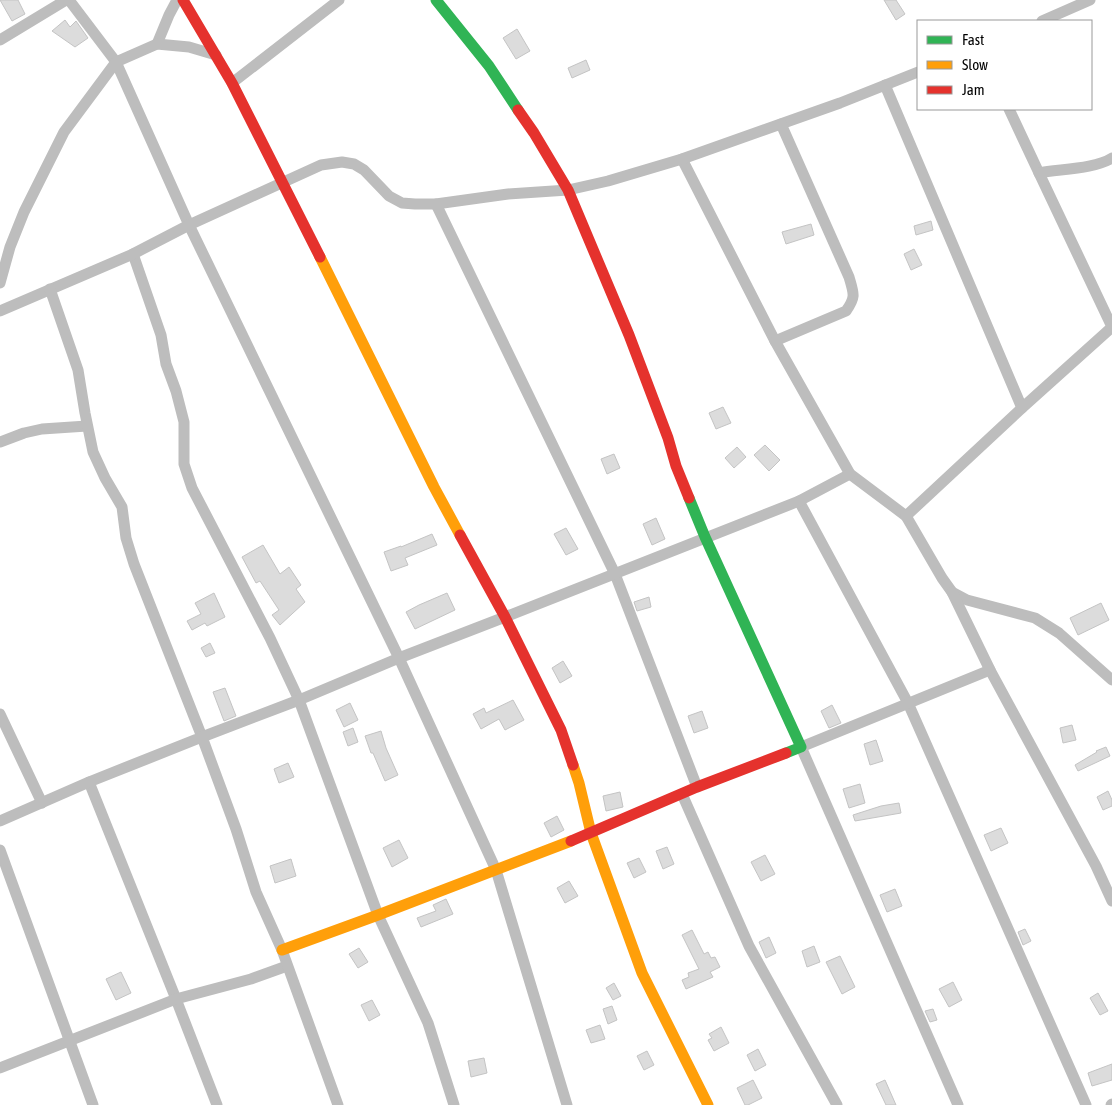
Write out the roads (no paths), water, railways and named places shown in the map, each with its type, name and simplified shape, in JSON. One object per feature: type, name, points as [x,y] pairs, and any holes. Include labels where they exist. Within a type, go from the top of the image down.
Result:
[{"type":"street","points":[[0,40],[67,0],[116,62],[189,225],[399,658],[496,870],[567,1105]]},
{"type":"street","points":[[156,44],[177,0]]},
{"type":"street","points":[[184,0],[232,82],[434,487],[505,617],[561,730],[579,784],[591,833],[642,973],[708,1105]]},
{"type":"street","points":[[232,82],[339,0]]},
{"type":"street","points":[[436,0],[494,74],[534,133],[568,190],[629,335],[668,438],[676,466],[705,538],[801,747],[958,1105]]},
{"type":"street","points":[[1044,20],[1090,0]]},
{"type":"street","points":[[0,283],[10,247],[24,212],[64,132],[116,62],[156,44],[189,47],[216,55]]},
{"type":"street","points":[[0,311],[133,254],[189,225],[321,165],[342,162],[354,164],[364,170],[389,196],[402,203],[436,204],[508,194],[568,190],[682,160],[917,72]]},
{"type":"street","points":[[885,85],[1022,408]]},
{"type":"street","points":[[906,516],[1112,327],[1009,110]]},
{"type":"street","points":[[775,341],[846,312],[853,301],[853,291],[849,278],[781,124]]},
{"type":"street","points":[[1039,174],[1084,167],[1108,161],[1112,158]]},
{"type":"street","points":[[682,160],[775,341],[850,474],[906,516],[952,592],[990,670],[1096,866],[1112,901]]},
{"type":"street","points":[[436,204],[615,574],[697,787]]},
{"type":"street","points":[[133,254],[161,335],[166,364],[176,391],[184,422],[184,464],[192,488],[270,638],[299,700],[378,915],[428,1023],[454,1105]]},
{"type":"street","points":[[50,289],[78,370],[93,452],[105,478],[122,507],[126,538],[134,564],[202,737],[236,829],[256,892],[282,950],[338,1105]]},
{"type":"street","points":[[0,442],[24,433],[42,429],[87,426]]},
{"type":"street","points":[[0,820],[89,782],[299,700],[399,658],[799,501],[850,474]]},
{"type":"street","points":[[799,501],[908,703],[1086,1105]]},
{"type":"street","points":[[952,592],[967,600],[1035,618],[1059,633],[1112,680]]},
{"type":"street","points":[[282,950],[591,833],[697,787],[990,670]]},
{"type":"street","points":[[0,714],[42,803]]},
{"type":"street","points":[[89,782],[217,1105]]},
{"type":"street","points":[[682,794],[748,946],[836,1105]]},
{"type":"street","points":[[0,850],[93,1105]]},
{"type":"street","points":[[0,1068],[176,999],[251,979],[287,966]]}]
